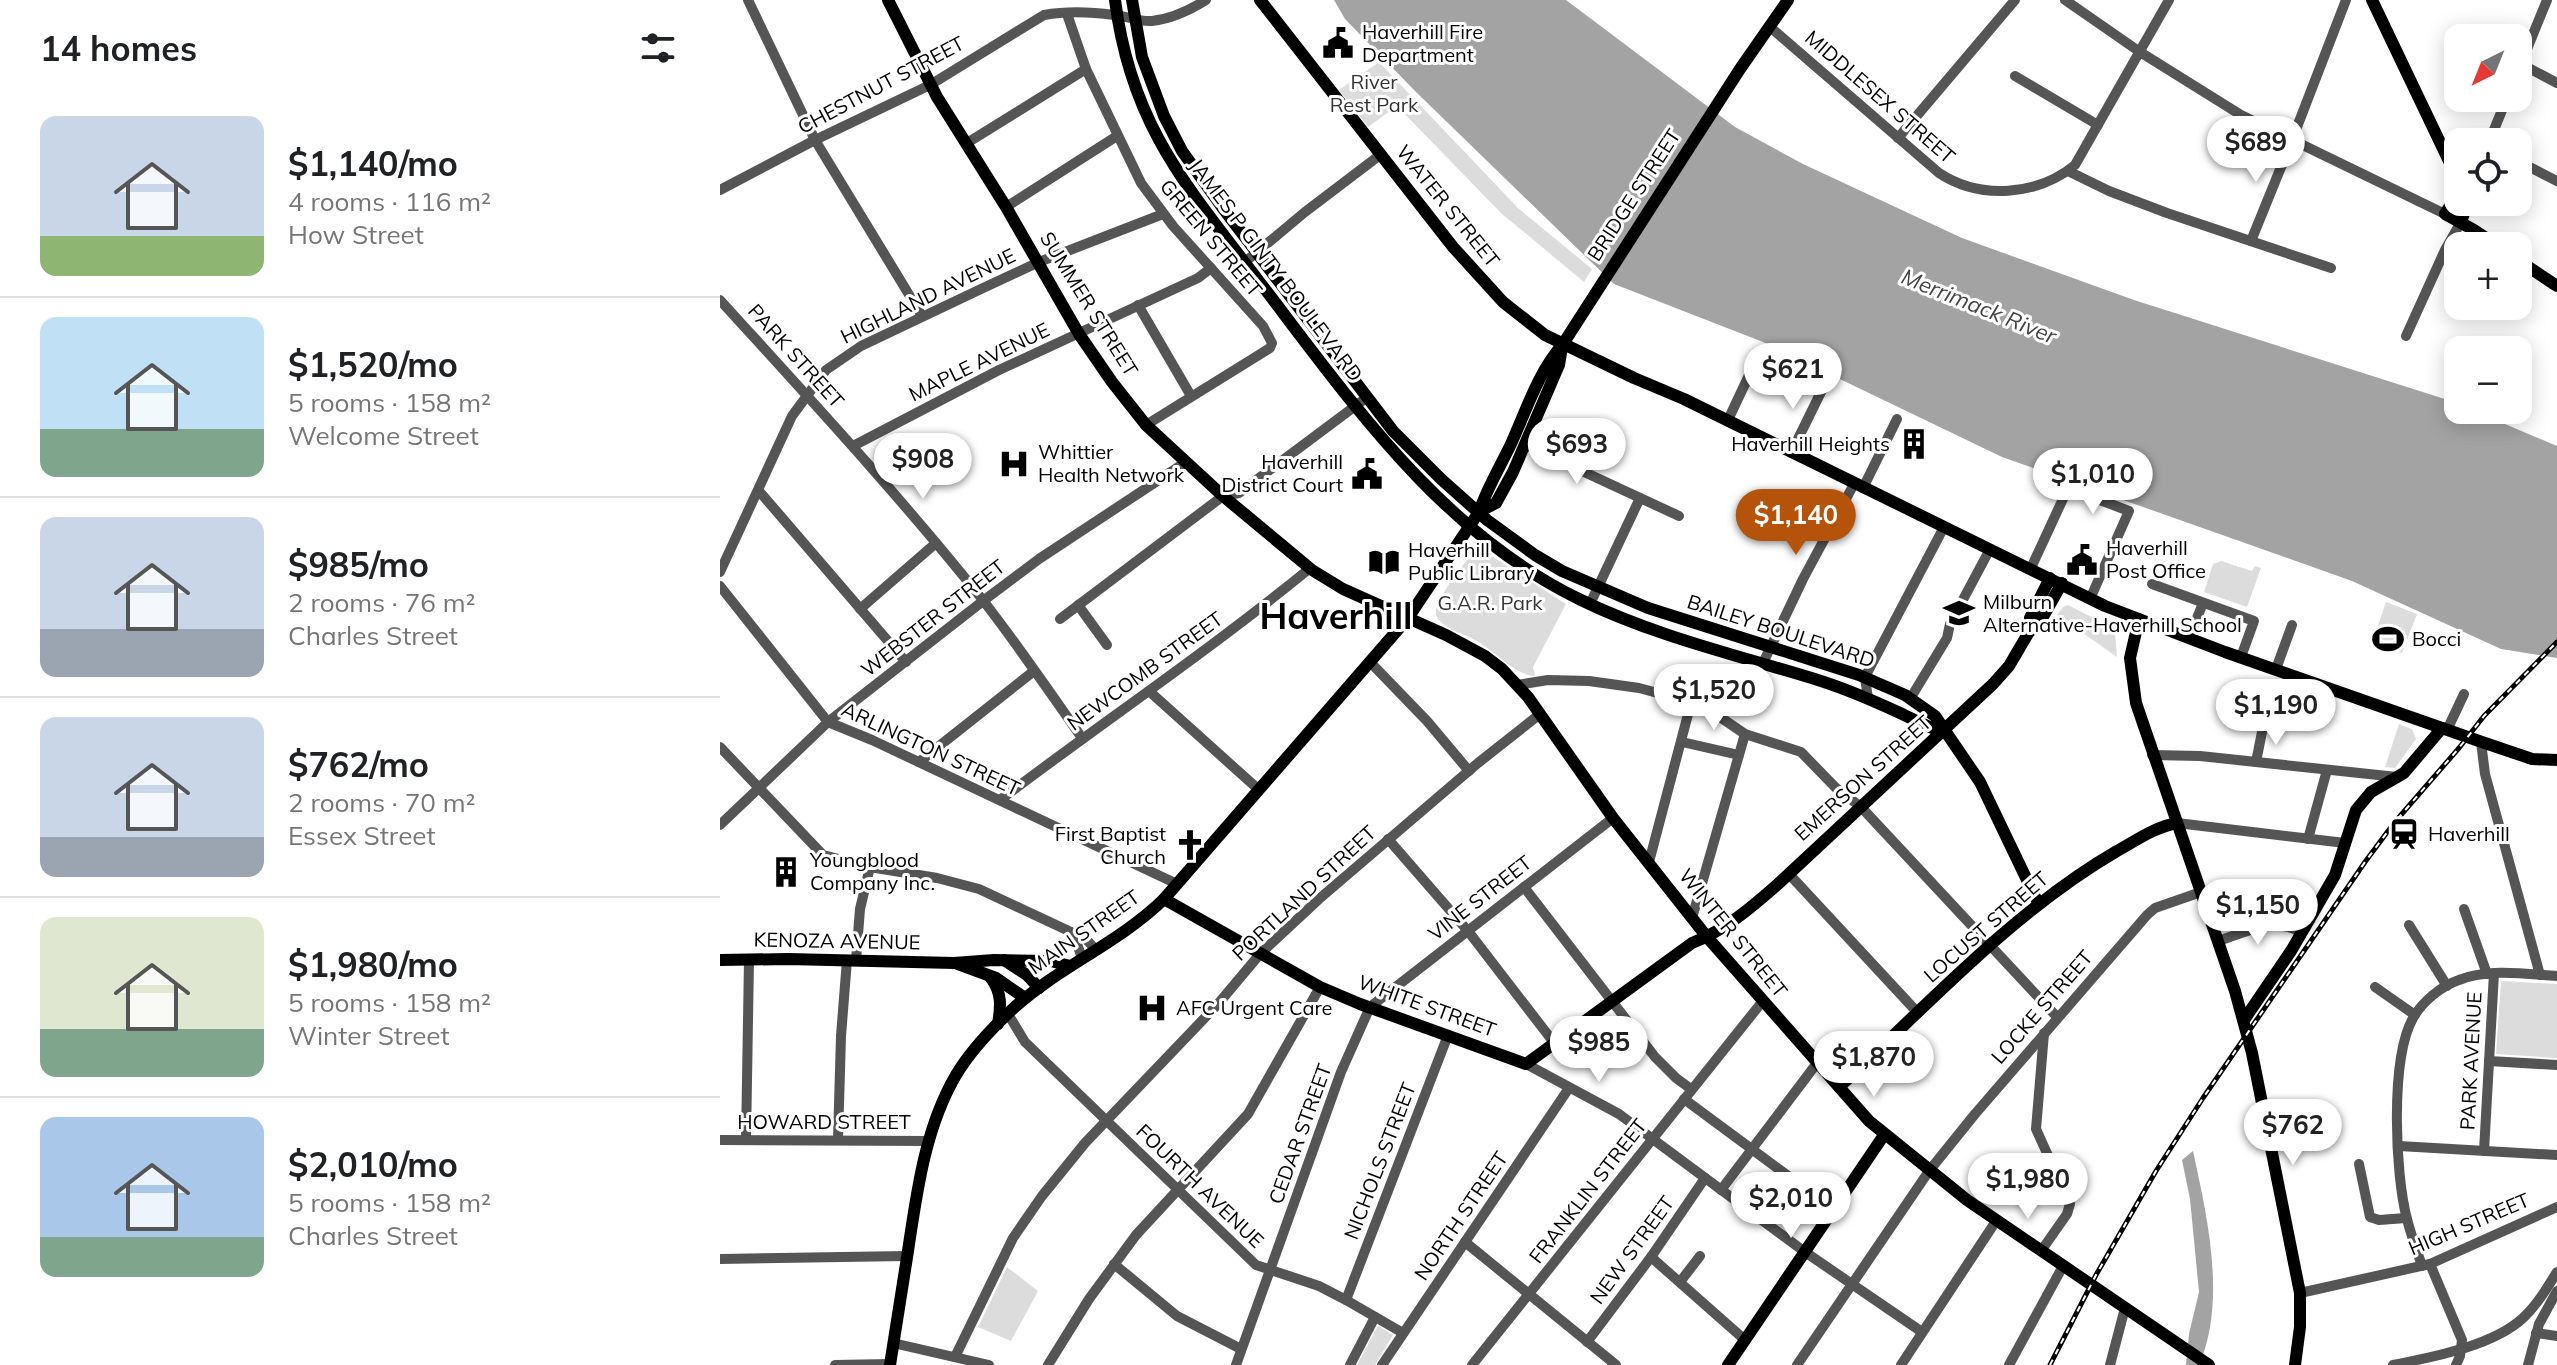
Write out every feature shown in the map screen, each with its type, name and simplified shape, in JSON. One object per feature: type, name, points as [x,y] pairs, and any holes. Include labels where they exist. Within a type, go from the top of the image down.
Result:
[{"type":"main road","name":"SUMMER STREET","points":[[888,0],[930,85],[1039,262],[1079,334],[1146,425],[1309,569],[1343,589],[1408,618]]},
{"type":"main road","name":"JAMES P GINTY BOULEVARD","points":[[1115,0],[1130,70],[1143,109],[1179,176],[1391,451],[1469,526]]},
{"type":"main road","name":"JAMES P GINTY BOULEVARD","points":[[1132,0],[1142,57],[1173,134],[1215,197],[1393,431],[1479,512]]},
{"type":"main road","name":"WATER STREET","points":[[1260,0],[1453,247],[1491,290],[1531,325],[1563,344],[1728,420],[2090,599],[2189,638],[2481,742],[2532,759],[2557,760]]},
{"type":"main road","name":"BRIDGE STREET","points":[[1563,344],[1740,69],[1788,0]]},
{"type":"main road","points":[[2372,0],[2444,151]]},
{"type":"main road","points":[[2449,216],[2476,232]]},
{"type":"main road","points":[[2461,222],[2463,216]]},
{"type":"main road","points":[[2532,269],[2557,286]]},
{"type":"main road","name":"MAIN STREET","points":[[1479,512],[1496,503],[1526,445],[1559,365],[1563,344]]},
{"type":"main road","name":"MAIN STREET","points":[[890,1364],[916,1193],[929,1141],[957,1074],[998,1024],[1025,998],[1143,918],[1164,899],[1408,618],[1479,512],[1533,388],[1548,361],[1563,344]]},
{"type":"main road","name":"BAILEY BOULEVARD","points":[[1479,512],[1535,555],[1562,571],[1648,608],[1865,677],[1910,699],[1935,716],[1944,732]]},
{"type":"main road","name":"BAILEY BOULEVARD","points":[[1469,526],[1532,573],[1590,604],[1646,628],[1846,689],[1926,727],[1944,732]]},
{"type":"main road","name":"EMERSON STREET","points":[[1707,937],[1741,916],[1789,874],[2002,675],[2029,632],[2030,618],[2056,581]]},
{"type":"main road","name":"WINTER STREET","points":[[1408,618],[1485,656],[1517,685],[1613,818],[1707,937],[1884,1135],[1996,1221],[2207,1363]]},
{"type":"main road","points":[[2139,619],[2130,658],[2132,686],[2152,755],[2244,1020],[2261,1094],[2300,1293],[2301,1322],[2296,1365]]},
{"type":"main road","points":[[2244,1020],[2279,970],[2335,875],[2351,819],[2363,800],[2379,786],[2399,777],[2444,729]]},
{"type":"main road","points":[[1944,732],[1980,782],[2038,903]]},
{"type":"main road","name":"LOCUST STREET","points":[[1839,1087],[2038,903],[2146,834],[2177,823]]},
{"type":"main road","name":"WHITE STREET","points":[[1164,899],[1320,987],[1526,1064]]},
{"type":"main road","points":[[1526,1064],[1692,943],[1707,937]]},
{"type":"main road","name":"KENOZA AVENUE","points":[[720,960],[954,963],[1004,960],[1051,961],[1070,966]]},
{"type":"main road","points":[[1004,960],[1027,975],[1039,988]]},
{"type":"main road","name":"KENOZA AVENUE","points":[[954,963],[1008,984],[1025,998]]},
{"type":"main road","points":[[989,975],[998,987],[1001,998],[998,1024]]},
{"type":"main road","points":[[1728,1365],[1884,1135]]},
{"type":"street","points":[[748,0],[815,140],[922,316]]},
{"type":"street","name":"CHESTNUT STREET","points":[[720,190],[930,85],[1044,15],[1061,10],[1152,21],[1173,17],[1206,0]]},
{"type":"street","points":[[1898,138],[2015,0]]},
{"type":"street","points":[[2065,0],[2140,52],[2241,115],[2444,214]]},
{"type":"street","points":[[2169,0],[2075,165],[2068,171],[2123,196],[2331,268]]},
{"type":"street","points":[[2251,241],[2346,0]]},
{"type":"street","points":[[2532,36],[2547,0]]},
{"type":"street","name":"GREEN STREET","points":[[1061,10],[1141,183],[1163,214],[1263,326],[1272,343],[1262,353],[1146,425]]},
{"type":"street","name":"MIDDLESEX STREET","points":[[1770,27],[1952,181],[1986,192],[2002,192],[2048,181],[2068,171]]},
{"type":"street","points":[[967,143],[1086,69]]},
{"type":"street","points":[[2532,72],[2557,83]]},
{"type":"street","points":[[2015,76],[2098,125]]},
{"type":"street","points":[[1006,207],[1117,136]]},
{"type":"street","points":[[1245,262],[1380,155]]},
{"type":"street","points":[[2532,168],[2557,181]]},
{"type":"street","name":"HIGHLAND AVENUE","points":[[720,572],[786,429],[806,394],[826,370],[861,346],[922,316],[1039,262],[1163,214]]},
{"type":"street","points":[[2406,336],[2461,222]]},
{"type":"street","name":"MAPLE AVENUE","points":[[853,446],[999,370],[1198,278],[1211,268]]},
{"type":"street","name":"PARK STREET","points":[[720,301],[853,446],[936,543],[983,601],[1082,738]]},
{"type":"street","points":[[1138,305],[1191,396]]},
{"type":"street","points":[[1728,420],[1759,354]]},
{"type":"street","points":[[1791,453],[1825,384]]},
{"type":"street","points":[[1060,619],[1223,496],[1239,493],[1368,398]]},
{"type":"street","points":[[1763,663],[1769,647],[1897,419]]},
{"type":"street","points":[[1526,445],[1679,516]]},
{"type":"street","name":"WEBSTER STREET","points":[[720,825],[828,722],[983,601],[1038,560],[1186,462]]},
{"type":"street","points":[[2031,568],[2068,488],[2129,511],[2090,599]]},
{"type":"street","points":[[759,491],[906,662]]},
{"type":"street","points":[[1590,604],[1640,498]]},
{"type":"street","points":[[1868,699],[1865,677],[1944,527]]},
{"type":"street","points":[[860,609],[936,543]]},
{"type":"street","points":[[1910,699],[1947,638],[1950,624],[1990,549]]},
{"type":"street","name":"NEWCOMB STREET","points":[[1000,800],[1239,625],[1309,569]]},
{"type":"street","points":[[2152,584],[2254,621],[2241,657]]},
{"type":"street","name":"ARLINGTON STREET","points":[[720,586],[828,722],[1175,883]]},
{"type":"street","points":[[2189,638],[2203,603]]},
{"type":"street","points":[[1078,605],[1107,645]]},
{"type":"street","points":[[2276,669],[2292,625]]},
{"type":"street","points":[[1370,662],[1427,721],[1469,771]]},
{"type":"street","points":[[919,762],[1034,671]]},
{"type":"street","points":[[1517,685],[1548,680],[1589,681],[1639,688],[1691,703],[1717,715],[1745,734],[1801,752],[1836,788],[1861,807],[2057,1017]]},
{"type":"street","points":[[1149,691],[1258,789]]},
{"type":"street","points":[[2444,729],[2464,694]]},
{"type":"street","points":[[1649,862],[1691,703]]},
{"type":"street","name":"PORTLAND STREET","points":[[955,1357],[999,1263],[1025,1218],[1068,1161],[1218,1004],[1260,954],[1388,839],[1540,714]]},
{"type":"street","points":[[2256,762],[2265,717]]},
{"type":"street","points":[[1692,918],[1745,734]]},
{"type":"street","points":[[1682,742],[1739,755]]},
{"type":"street","points":[[2481,742],[2485,774],[2540,975]]},
{"type":"street","points":[[720,747],[823,855],[979,889],[1086,939],[1095,949]]},
{"type":"street","points":[[2152,755],[2399,777]]},
{"type":"street","points":[[2532,759],[2557,767]]},
{"type":"street","points":[[2308,839],[2327,770]]},
{"type":"street","name":"VINE STREET","points":[[1370,1007],[1613,818]]},
{"type":"street","points":[[2177,823],[2345,843]]},
{"type":"street","points":[[1388,839],[1468,931],[1555,1044]]},
{"type":"street","points":[[838,1139],[851,960],[870,867]]},
{"type":"street","points":[[1789,874],[1918,1013]]},
{"type":"street","points":[[1524,887],[1612,1002],[1688,1094],[1751,1150],[1834,1210]]},
{"type":"street","name":"LOCKE STREET","points":[[1797,1365],[1929,1171],[2057,1017],[2155,908],[2201,892]]},
{"type":"street","points":[[2464,909],[2490,974]]},
{"type":"street","points":[[2218,941],[2275,924],[2293,927],[2300,932]]},
{"type":"street","points":[[2409,925],[2447,986]]},
{"type":"street","points":[[1073,933],[1082,958]]},
{"type":"street","points":[[746,1140],[749,960]]},
{"type":"street","points":[[2456,1365],[2462,1340],[2406,1218],[2399,1146],[2399,1065],[2405,1037],[2415,1015],[2426,1002],[2459,980],[2490,974],[2557,976]]},
{"type":"street","name":"PARK AVENUE","points":[[2484,1151],[2490,974]]},
{"type":"street","points":[[1048,1365],[1136,1235],[1253,1106],[1320,987]]},
{"type":"street","points":[[2375,987],[2415,1015]]},
{"type":"street","name":"FRANKLIN STREET","points":[[1472,1365],[1762,1002]]},
{"type":"street","name":"CEDAR STREET","points":[[1236,1365],[1341,1072],[1370,1007]]},
{"type":"street","name":"FOURTH AVENUE","points":[[1008,1014],[1025,1042],[1256,1265],[1319,1286],[1403,1333]]},
{"type":"street","points":[[2041,1251],[2070,1209],[2069,1199],[2036,1129],[2044,1033]]},
{"type":"street","name":"NICHOLS STREET","points":[[1346,1300],[1448,1035]]},
{"type":"street","points":[[2489,1061],[2557,1065]]},
{"type":"street","points":[[1721,1190],[1817,1063]]},
{"type":"street","points":[[1526,1064],[1619,1114],[1805,1252],[1922,1332]]},
{"type":"street","name":"NORTH STREET","points":[[1382,1365],[1569,1088]]},
{"type":"street","name":"HOWARD STREET","points":[[720,1140],[929,1141]]},
{"type":"street","points":[[2399,1146],[2557,1155]]},
{"type":"street","points":[[2359,1164],[2370,1217],[2379,1220],[2406,1218]]},
{"type":"street","name":"NEW STREET","points":[[1587,1342],[1705,1178]]},
{"type":"street","name":"HIGH STREET","points":[[2300,1293],[2426,1265],[2557,1207]]},
{"type":"street","points":[[1901,1365],[1996,1221]]},
{"type":"street","points":[[1465,1242],[1587,1342],[1601,1360],[1616,1365]]},
{"type":"street","points":[[720,1259],[907,1256]]},
{"type":"street","points":[[1680,1282],[1700,1256]]},
{"type":"street","points":[[1651,1257],[1745,1340]]},
{"type":"street","points":[[1114,1264],[1177,1316],[1241,1349]]},
{"type":"street","points":[[2009,1365],[2063,1266]]},
{"type":"street","points":[[2393,1365],[2430,1358],[2501,1333],[2534,1306],[2557,1272]]},
{"type":"street","points":[[2528,1365],[2542,1315],[2557,1291]]},
{"type":"street","points":[[2110,1365],[2125,1308]]},
{"type":"street","points":[[1350,1365],[1375,1317]]},
{"type":"street","points":[[2536,1333],[2557,1336]]},
{"type":"street","points":[[893,1343],[989,1365]]},
{"type":"street","points":[[835,1365],[890,1364]]},
{"type":"green space","name":"River Rest Park","points":[[1379,62],[1518,208],[1592,269],[1584,282],[1501,213],[1397,106],[1368,127],[1339,90]]},
{"type":"green space","name":"G.A.R. Park","points":[[1477,552],[1490,555],[1566,604],[1533,667],[1535,676],[1520,672],[1484,645],[1447,627],[1438,619],[1436,609],[1443,593],[1470,556]]},
{"type":"green space","points":[[2221,561],[2252,571],[2255,566],[2261,568],[2247,607],[2204,592],[2213,564]]},
{"type":"green space","points":[[2386,602],[2417,614],[2402,653],[2372,643]]},
{"type":"green space","points":[[2068,605],[2109,626],[2115,634],[2117,657],[2057,615]]},
{"type":"green space","points":[[2399,724],[2412,729],[2416,739],[2395,768],[2385,767]]},
{"type":"green space","points":[[2501,981],[2557,984],[2557,1058],[2496,1054]]},
{"type":"green space","points":[[1007,1267],[1038,1291],[1011,1341],[978,1327]]},
{"type":"green space","points":[[1378,1326],[1393,1335],[1375,1365],[1357,1365]]},
{"type":"water","name":"Merrimack River","points":[[1334,0],[1566,0],[1735,127],[1803,164],[1962,238],[2134,300],[2444,399],[2444,424],[2505,424],[2557,446],[2557,658],[2501,649],[2352,581],[2002,457],[1763,342],[1614,284],[1345,19]]},
{"type":"water","points":[[2193,1151],[2208,1230],[2213,1286],[2212,1314],[2199,1365],[2186,1365],[2189,1334],[2199,1292],[2190,1199],[2182,1160]]},
{"type":"railway","points":[[2050,1365],[2096,1275],[2156,1171],[2365,862],[2484,716],[2557,642]]},
{"type":"place","name":"Haverhill Fire Department","points":[[1338,43]]},
{"type":"place","name":"Haverhill Heights","points":[[1914,444]]},
{"type":"place","name":"Whittier Health Network","points":[[1014,464]]},
{"type":"place","name":"Haverhill District Court","points":[[1367,474]]},
{"type":"place","name":"Haverhill Post Office","points":[[2082,560]]},
{"type":"place","name":"Haverhill Public Library","points":[[1384,562]]},
{"type":"place","name":"Milburn Alternative-Haverhill School","points":[[1959,613]]},
{"type":"place","name":"Bocci","points":[[2388,639]]},
{"type":"place","name":"Haverhill","points":[[2404,834]]},
{"type":"place","name":"First Baptist Church","points":[[1190,845]]},
{"type":"place","name":"Youngblood Company Inc.","points":[[786,872]]},
{"type":"place","name":"AFC Urgent Care","points":[[1152,1008]]},
{"type":"district","name":"Haverhill","points":[[1336,616]]}]
